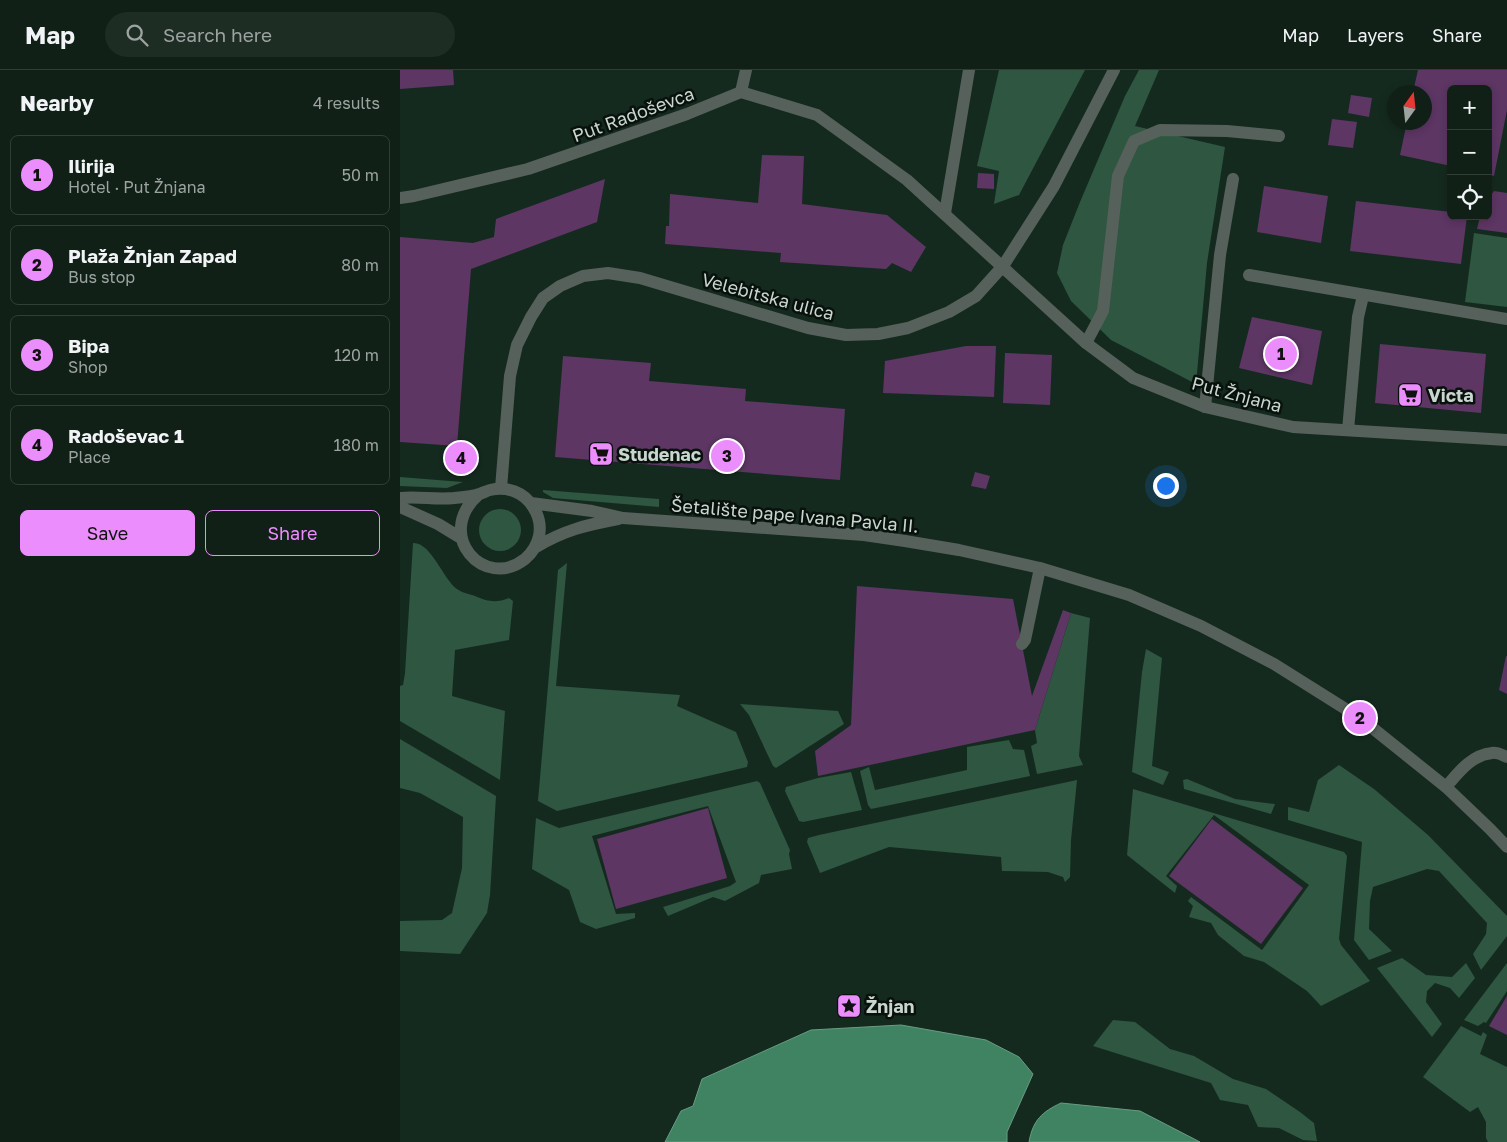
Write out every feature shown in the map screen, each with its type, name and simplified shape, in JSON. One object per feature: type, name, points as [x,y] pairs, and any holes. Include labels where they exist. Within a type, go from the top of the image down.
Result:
[{"type":"street","points":[[746,70],[741,92],[817,115],[907,180],[945,212],[1003,266]]},
{"type":"street","points":[[945,212],[969,70]]},
{"type":"street","name":"Velebitska ulica","points":[[501,488],[509,386],[517,345],[543,298],[560,286],[583,276],[608,273],[640,278],[808,328],[846,335],[878,334],[908,328],[950,312],[976,296],[1003,266],[1054,186],[1114,70]]},
{"type":"street","name":"Put Radoševca","points":[[400,198],[528,169],[687,114],[741,92]]},
{"type":"street","points":[[1086,343],[1103,311],[1118,176],[1134,141],[1160,130],[1227,131],[1279,136]]},
{"type":"street","points":[[1205,407],[1220,254],[1232,179]]},
{"type":"street","name":"Put Žnjana","points":[[1003,266],[1086,343],[1133,378],[1205,407],[1293,427],[1507,440]]},
{"type":"street","points":[[1249,275],[1363,296],[1507,319]]},
{"type":"street","points":[[1348,430],[1358,316],[1363,296]]},
{"type":"street","points":[[461,538],[462,514],[468,503],[478,495],[489,490],[501,488]]},
{"type":"street","name":"Šetalište pape Ivana Pavla II.","points":[[501,488],[512,490],[522,495],[531,503],[592,511],[623,518],[864,535],[959,550],[1040,568],[1129,595],[1201,626],[1274,664],[1360,718],[1446,788],[1507,847]]},
{"type":"street","points":[[400,498],[451,499],[478,495]]},
{"type":"street","points":[[531,503],[537,513],[540,524],[536,547]]},
{"type":"street","name":"Šetalište pape Ivana Pavla II.","points":[[400,507],[438,524],[461,538],[466,549],[474,559],[484,565],[496,568],[508,567],[519,563],[529,556],[536,547],[556,535],[581,526],[623,518]]},
{"type":"street","points":[[1022,644],[1025,640],[1040,568]]},
{"type":"street","points":[[1446,788],[1460,771],[1475,758],[1493,752],[1507,757]]},
{"type":"shaded area","points":[[999,70],[1085,70],[1019,195],[994,204],[999,171],[977,166]]},
{"type":"shaded area","points":[[1139,70],[1159,70],[1135,126],[1225,147],[1207,263],[1196,384],[1111,340],[1071,301],[1057,273],[1063,245],[1080,202],[1125,96]]},
{"type":"shaded area","points":[[1474,233],[1507,238],[1507,307],[1465,302]]},
{"type":"shaded area","points":[[400,477],[463,482],[447,488],[400,486]]},
{"type":"shaded area","points":[[543,490],[659,499],[659,507],[553,498],[543,492]]},
{"type":"shaded area","points":[[504,509],[512,512],[518,518],[521,530],[518,542],[512,548],[496,551],[488,548],[482,542],[479,526],[482,518],[488,512]]},
{"type":"shaded area","points":[[413,543],[426,548],[452,584],[459,590],[488,601],[500,601],[509,598],[513,601],[509,640],[455,650],[452,696],[505,711],[500,780],[400,721],[400,686],[403,685],[405,673]]},
{"type":"shaded area","points":[[567,563],[556,686],[680,695],[677,706],[736,732],[748,762],[747,767],[557,811],[538,801],[558,570]]},
{"type":"shaded area","points":[[1071,613],[1090,618],[1079,756],[1083,765],[1037,774],[1031,746],[1037,743],[1035,730]]},
{"type":"shaded area","points":[[1146,649],[1162,658],[1152,766],[1169,772],[1163,785],[1132,772]]},
{"type":"shaded area","points":[[740,704],[838,711],[844,724],[776,768],[773,766],[749,715]]},
{"type":"shaded area","points":[[400,739],[496,796],[490,895],[487,913],[460,954],[400,951],[400,921],[442,920],[452,913],[462,868],[463,817],[420,793],[400,788]]},
{"type":"shaded area","points":[[1009,740],[1013,749],[1024,750],[1030,776],[871,809],[868,805],[860,771],[869,767],[875,790],[967,770],[967,747]]},
{"type":"shaded area","points":[[1339,765],[1374,789],[1428,835],[1507,916],[1507,936],[1481,970],[1473,954],[1486,934],[1487,923],[1439,871],[1427,869],[1373,887],[1370,901],[1369,929],[1392,951],[1369,960],[1354,940],[1362,842],[1288,820],[1288,807],[1309,812],[1318,780]]},
{"type":"shaded area","points":[[851,772],[862,810],[803,822],[799,821],[785,791],[786,787],[818,778]]},
{"type":"shaded area","points":[[1187,779],[1235,799],[1275,804],[1271,814],[1184,789],[1183,780]]},
{"type":"shaded area","points":[[1077,780],[1071,840],[1070,877],[1065,882],[1063,877],[1048,872],[1002,871],[1001,857],[889,847],[820,873],[807,842],[808,838],[819,835]]},
{"type":"shaded area","points":[[757,781],[760,783],[790,850],[792,869],[761,875],[759,883],[725,901],[713,897],[668,916],[663,907],[730,886],[736,882],[708,806],[592,836],[616,914],[635,913],[635,918],[596,929],[580,922],[569,890],[532,869],[536,818],[559,828]]},
{"type":"shaded area","points":[[1133,789],[1344,852],[1347,856],[1339,939],[1341,945],[1370,981],[1321,1006],[1307,991],[1264,962],[1244,956],[1218,935],[1211,923],[1189,917],[1193,906],[1188,901],[1191,897],[1262,950],[1309,885],[1214,815],[1166,876],[1177,886],[1175,893],[1127,855]]},
{"type":"shaded area","points":[[1402,958],[1426,975],[1452,977],[1466,963],[1475,978],[1459,998],[1450,988],[1435,983],[1427,991],[1426,1002],[1442,1024],[1432,1037],[1377,968]]},
{"type":"shaded area","points":[[1507,963],[1507,991],[1486,1023],[1484,1022],[1478,1026],[1464,1020]]},
{"type":"shaded area","points":[[1113,1020],[1135,1022],[1170,1049],[1194,1056],[1233,1079],[1266,1089],[1314,1123],[1317,1141],[1303,1140],[1279,1128],[1258,1127],[1248,1105],[1220,1100],[1211,1083],[1093,1046]]},
{"type":"shaded area","points":[[901,1025],[986,1040],[1019,1057],[1033,1074],[1007,1132],[1007,1142],[665,1142],[681,1111],[693,1106],[702,1079],[811,1030]]},
{"type":"shaded area","points":[[1461,1026],[1481,1036],[1483,1032],[1487,1035],[1480,1054],[1507,1067],[1507,1142],[1488,1142],[1486,1138],[1486,1122],[1478,1107],[1470,1112],[1423,1077]]},
{"type":"shaded area","points":[[1061,1103],[1140,1111],[1200,1142],[1029,1142],[1033,1128],[1039,1118]]},
{"type":"building","points":[[400,70],[453,70],[454,85],[400,89]]},
{"type":"building","points":[[1418,70],[1507,70],[1507,110],[1494,176],[1492,176],[1492,85],[1447,85],[1447,165],[1400,155],[1405,130],[1432,130],[1432,85],[1415,85]]},
{"type":"building","points":[[1351,95],[1372,98],[1369,117],[1348,113]]},
{"type":"building","points":[[1332,119],[1357,122],[1353,148],[1328,145]]},
{"type":"building","points":[[762,155],[804,156],[802,204],[887,215],[926,247],[911,272],[892,263],[886,269],[780,262],[781,253],[665,244],[666,226],[669,226],[670,194],[758,203]]},
{"type":"building","points":[[978,173],[994,174],[994,189],[977,188]]},
{"type":"building","points":[[605,179],[597,222],[471,269],[457,446],[400,442],[400,237],[473,243],[494,237],[496,219]]},
{"type":"building","points":[[1264,186],[1328,196],[1321,243],[1257,232]]},
{"type":"building","points":[[1494,191],[1507,193],[1507,233],[1477,229],[1479,220],[1492,220],[1492,194]]},
{"type":"building","points":[[1356,201],[1447,212],[1447,220],[1466,220],[1461,264],[1350,251]]},
{"type":"building","points":[[1252,317],[1322,331],[1312,385],[1239,368]]},
{"type":"building","points":[[1380,344],[1486,354],[1481,413],[1375,403]]},
{"type":"building","points":[[966,346],[996,346],[994,397],[883,393],[885,361]]},
{"type":"building","points":[[1005,353],[1052,355],[1050,405],[1003,403]]},
{"type":"building","points":[[563,356],[651,363],[649,381],[746,389],[745,401],[845,409],[840,480],[555,457]]},
{"type":"building","points":[[454,451],[469,452],[468,466],[453,465]]},
{"type":"building","points":[[975,472],[990,476],[986,489],[971,486]]},
{"type":"building","points":[[857,586],[1013,599],[1032,696],[1063,610],[1071,613],[1035,730],[818,776],[815,751],[851,725]]},
{"type":"building","points":[[1507,656],[1507,694],[1499,690]]},
{"type":"building","points":[[708,808],[727,878],[616,909],[597,839]]},
{"type":"building","points":[[1212,819],[1303,888],[1261,944],[1169,876]]},
{"type":"building","points":[[1507,996],[1507,1035],[1489,1026]]},
{"type":"place","name":"Ilirija","points":[[1281,354]]},
{"type":"place","name":"Victa","points":[[1410,395]]},
{"type":"place","name":"Studenac","points":[[601,454]]},
{"type":"place","name":"Bipa","points":[[727,456]]},
{"type":"place","name":"Radoševac 1","points":[[461,458]]},
{"type":"place","name":"Plaža Žnjan Zapad","points":[[1360,718]]},
{"type":"place","name":"Žnjan","points":[[849,1006]]}]
